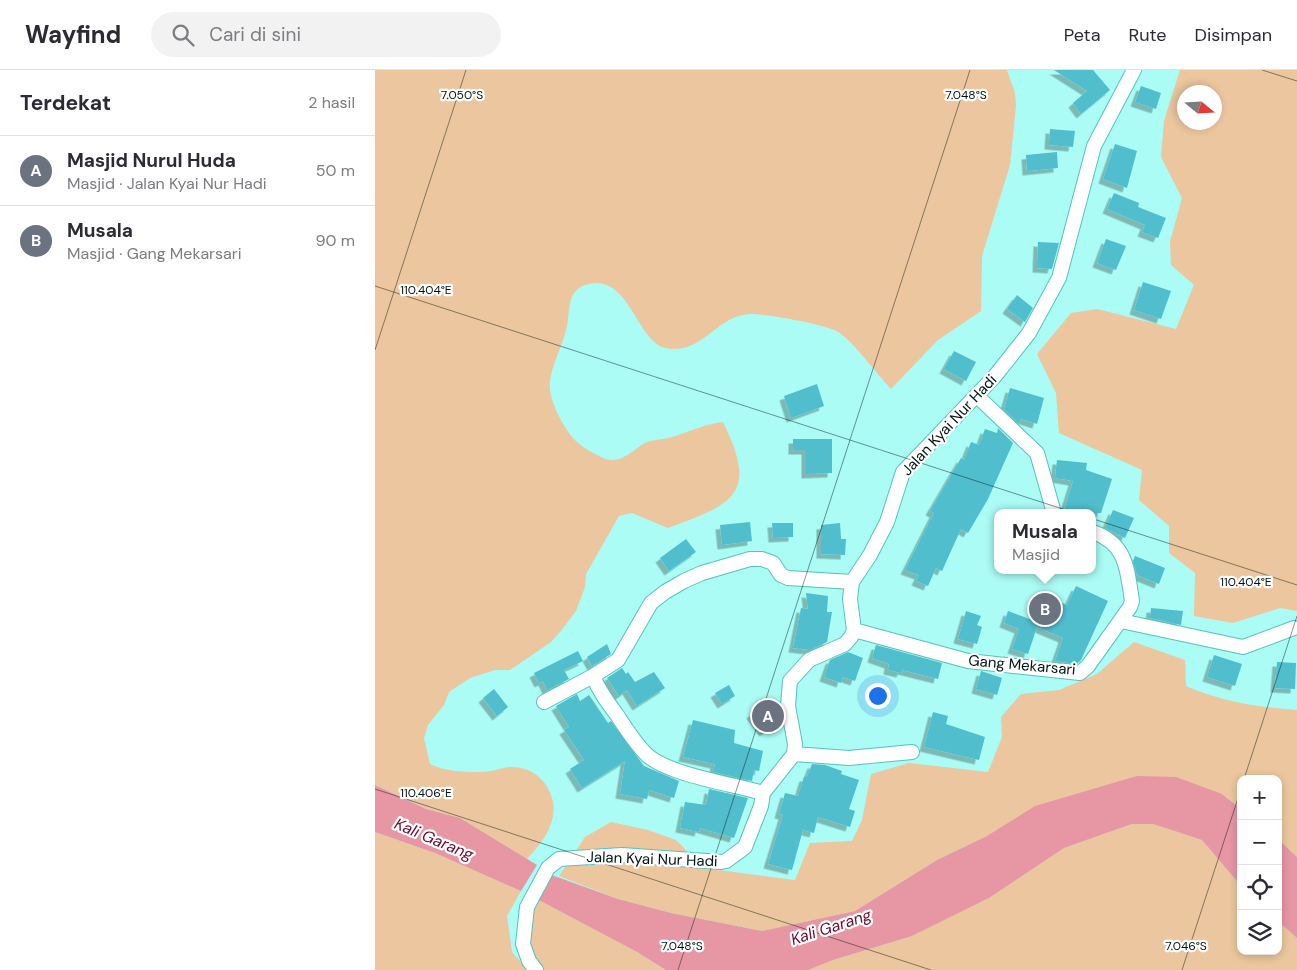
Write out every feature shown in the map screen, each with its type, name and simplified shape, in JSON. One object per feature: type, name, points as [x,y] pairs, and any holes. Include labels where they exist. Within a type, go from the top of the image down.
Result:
[{"type":"street","name":"Jalan Kyai Nur Hadi","points":[[852,582],[870,555],[887,522],[903,472],[977,396],[1029,333],[1059,278],[1094,146],[1134,70]]},
{"type":"street","points":[[977,396],[1037,453],[1054,509]]},
{"type":"street","name":"Gang Mekarsari","points":[[853,630],[967,661],[1075,673],[1088,666],[1121,620],[1132,601],[1124,557],[1107,538],[1096,533]]},
{"type":"street","points":[[544,702],[593,676],[618,660],[651,603],[665,592],[702,573],[750,559],[762,559],[773,564],[781,574],[788,578],[852,582],[850,600],[853,630],[851,636],[845,644],[809,660],[790,681],[788,706],[795,744],[794,754],[849,758],[912,752]]},
{"type":"street","points":[[1121,620],[1236,647],[1243,647],[1294,628]]},
{"type":"street","points":[[593,676],[597,686],[629,734],[648,755],[659,762],[689,774],[763,793]]},
{"type":"street","name":"Jalan Kyai Nur Hadi","points":[[536,970],[529,961],[523,944],[527,907],[548,868],[559,859],[582,856],[631,856],[726,861],[745,847],[761,806],[763,793],[794,754]]},
{"type":"shaded area","points":[[375,70],[1007,70],[1015,93],[1016,106],[1010,165],[982,256],[981,311],[938,340],[891,389],[840,333],[811,323],[759,314],[747,314],[733,318],[694,344],[676,349],[666,348],[656,343],[647,334],[622,297],[612,288],[600,283],[585,285],[574,293],[564,336],[550,381],[551,396],[557,413],[572,437],[595,454],[606,459],[616,460],[626,456],[646,442],[668,438],[703,426],[723,422],[734,447],[739,466],[739,481],[733,493],[723,503],[709,512],[668,528],[632,513],[619,516],[586,574],[585,587],[576,611],[551,642],[510,670],[495,670],[470,678],[449,692],[444,705],[428,725],[424,738],[430,764],[449,770],[468,772],[486,772],[517,767],[530,771],[546,785],[554,807],[551,823],[543,839],[527,859],[460,818],[426,809],[375,785]]},
{"type":"shaded area","points":[[1180,70],[1297,70],[1297,611],[1280,608],[1233,623],[1194,616],[1195,573],[1169,553],[1169,526],[1139,500],[1142,470],[1059,433],[1056,393],[1037,354],[1071,313],[1097,309],[1176,329],[1194,285],[1171,265],[1170,242],[1182,198],[1161,157],[1164,121]]},
{"type":"shaded area","points":[[1134,642],[1185,660],[1186,686],[1200,692],[1240,703],[1297,710],[1297,857],[1282,843],[1282,775],[1237,775],[1237,806],[1222,794],[987,836],[937,860],[855,911],[762,931],[671,913],[618,899],[559,876],[585,837],[611,822],[648,830],[676,840],[704,868],[795,880],[810,843],[852,841],[862,820],[871,774],[909,763],[988,772],[1002,737],[1001,717],[1021,694],[1059,690],[1097,674]]},
{"type":"shaded area","points":[[1132,824],[1153,824],[1202,840],[1237,881],[1237,955],[1282,955],[1282,925],[1297,938],[1297,970],[808,970],[833,960],[912,936],[989,898],[1064,848]]},
{"type":"shaded area","points":[[375,832],[435,853],[521,891],[507,916],[512,952],[528,970],[375,970]]},
{"type":"shaded area","points":[[535,898],[637,952],[666,970],[542,970],[521,945],[517,927]]},
{"type":"water","name":"Kali Garang","points":[[1137,776],[1176,777],[1222,794],[1237,806],[1237,881],[1202,840],[1153,824],[1132,824],[1064,848],[989,898],[912,936],[833,960],[808,970],[666,970],[637,952],[535,898],[549,874],[618,899],[671,913],[762,931],[855,911],[937,860],[987,836],[1035,806]]},
{"type":"water","name":"Kali Garang","points":[[375,785],[426,809],[460,818],[537,865],[521,891],[435,853],[375,832]]},
{"type":"water","points":[[1282,843],[1297,857],[1297,938],[1282,925]]},
{"type":"building","points":[[1054,70],[1093,70],[1110,90],[1081,114],[1073,103],[1087,91]]},
{"type":"building","points":[[1141,86],[1161,93],[1156,109],[1135,102]]},
{"type":"building","points":[[1050,129],[1075,131],[1073,147],[1049,145]]},
{"type":"building","points":[[1115,144],[1137,151],[1127,188],[1103,179]]},
{"type":"building","points":[[1057,152],[1058,168],[1027,171],[1026,155]]},
{"type":"building","points":[[1114,193],[1139,203],[1138,207],[1166,218],[1158,238],[1142,232],[1145,225],[1107,209]]},
{"type":"building","points":[[1106,239],[1126,246],[1116,270],[1097,263]]},
{"type":"building","points":[[1038,242],[1059,243],[1052,269],[1037,268]]},
{"type":"building","points":[[1143,282],[1171,291],[1161,319],[1134,310]]},
{"type":"building","points":[[1017,295],[1033,308],[1025,322],[1007,309]]},
{"type":"building","points":[[954,351],[976,362],[966,381],[944,369]]},
{"type":"building","points":[[817,384],[824,406],[791,418],[784,396]]},
{"type":"building","points":[[1010,388],[1044,398],[1037,424],[1021,419],[1019,424],[1004,409]]},
{"type":"building","points":[[998,428],[1013,443],[988,499],[968,533],[961,529],[942,571],[936,568],[928,586],[916,581],[919,575],[905,570],[934,513],[930,511],[961,458],[964,460],[971,442],[979,445],[985,429],[997,433]]},
{"type":"building","points":[[793,439],[832,439],[832,473],[806,474],[806,450],[793,450]]},
{"type":"building","points":[[1057,460],[1087,463],[1086,470],[1112,479],[1101,513],[1096,513],[1096,509],[1064,509],[1073,481],[1055,478]]},
{"type":"building","points":[[1113,510],[1134,518],[1125,538],[1105,528]]},
{"type":"building","points":[[750,522],[752,541],[722,545],[720,525]]},
{"type":"building","points":[[772,523],[793,523],[793,537],[773,538]]},
{"type":"building","points":[[840,523],[841,539],[846,539],[845,555],[821,554],[821,525]]},
{"type":"building","points":[[686,539],[696,552],[669,571],[660,558]]},
{"type":"building","points":[[1135,556],[1165,568],[1159,584],[1137,575],[1133,561]]},
{"type":"building","points":[[1076,586],[1108,601],[1081,660],[1077,664],[1055,661],[1063,638],[1037,627],[1028,654],[1012,649],[1019,629],[1004,623],[1008,611],[1032,620],[1042,595],[1067,605]]},
{"type":"building","points":[[806,593],[828,596],[827,612],[832,612],[827,642],[810,650],[793,648],[801,608],[808,609]]},
{"type":"building","points":[[1151,608],[1183,611],[1181,625],[1150,618]]},
{"type":"building","points":[[966,611],[981,616],[977,625],[982,627],[977,644],[958,639]]},
{"type":"building","points":[[607,644],[611,654],[592,666],[587,657]]},
{"type":"building","points":[[876,645],[942,663],[938,679],[902,670],[901,673],[888,670],[889,664],[872,658]]},
{"type":"building","points":[[578,651],[583,661],[564,670],[569,679],[547,690],[543,681],[539,683],[534,673]]},
{"type":"building","points":[[848,652],[863,658],[855,681],[843,677],[841,683],[824,677],[830,660]]},
{"type":"building","points":[[1214,655],[1242,664],[1235,686],[1207,677]]},
{"type":"building","points":[[1277,662],[1296,663],[1295,689],[1275,688]]},
{"type":"building","points":[[622,668],[626,674],[628,672],[635,682],[654,672],[665,688],[637,706],[627,690],[619,696],[607,678]]},
{"type":"building","points":[[981,671],[1002,678],[997,695],[976,689]]},
{"type":"building","points":[[729,685],[735,696],[722,704],[715,693]]},
{"type":"building","points":[[494,689],[508,707],[497,716],[483,698]]},
{"type":"building","points":[[577,694],[580,701],[589,695],[608,723],[611,721],[644,766],[679,781],[674,798],[649,790],[647,799],[620,794],[625,761],[582,788],[570,769],[584,760],[564,730],[569,727],[556,706]]},
{"type":"building","points":[[772,699],[780,709],[782,720],[764,732],[751,714]]},
{"type":"building","points":[[933,712],[948,716],[946,724],[985,737],[979,760],[924,747]]},
{"type":"building","points":[[693,720],[735,730],[734,743],[763,751],[759,771],[754,770],[752,781],[713,772],[715,764],[683,757]]},
{"type":"building","points":[[812,764],[825,765],[842,771],[841,774],[859,780],[849,809],[855,811],[850,827],[818,817],[814,833],[803,830],[792,870],[768,864],[783,815],[779,814],[785,793],[798,796],[804,777],[807,777]]},
{"type":"building","points":[[709,789],[748,798],[734,838],[700,828],[699,832],[680,828],[685,802],[706,805]]},
{"type":"place","name":"Musala","points":[[1045,609]]},
{"type":"place","name":"Masjid Nurul Huda","points":[[768,716]]}]
